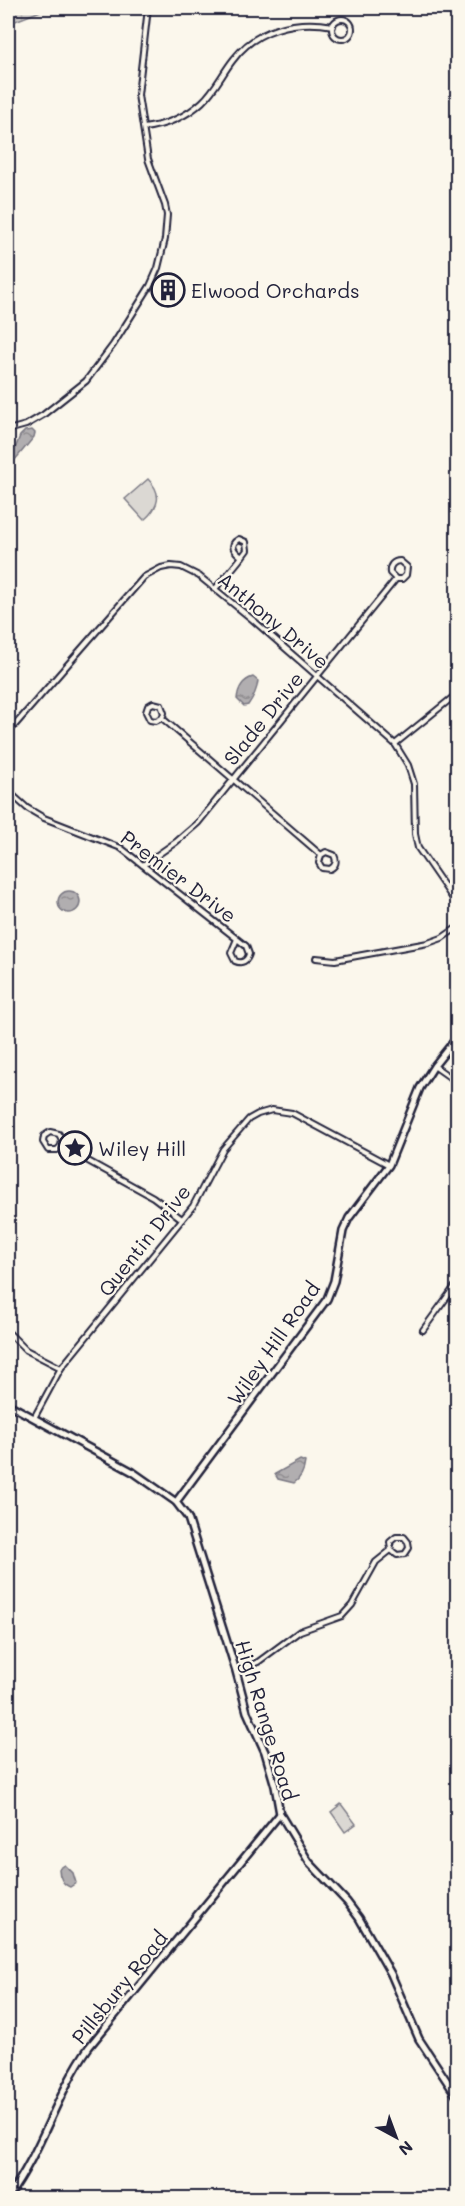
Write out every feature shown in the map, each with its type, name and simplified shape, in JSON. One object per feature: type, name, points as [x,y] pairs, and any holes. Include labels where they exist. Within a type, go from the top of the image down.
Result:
[{"type":"street","points":[[8,430],[22,427],[38,418],[86,381],[113,345],[154,277],[165,239],[167,214],[150,169],[138,94],[148,8]]},
{"type":"street","points":[[343,19],[351,25],[351,32],[345,38],[339,38],[333,32],[333,26],[337,21],[343,19]]},
{"type":"street","points":[[144,128],[170,122],[195,108],[210,94],[237,54],[264,34],[301,23],[333,26]]},
{"type":"street","points":[[214,589],[242,557],[248,546],[244,540],[239,539],[234,542],[233,547],[242,557]]},
{"type":"street","name":"Slade Drive","points":[[143,865],[192,830],[396,579],[404,577],[407,572],[405,564],[400,561],[394,562],[389,570],[391,576],[396,579]]},
{"type":"street","name":"Anthony Drive","points":[[8,733],[144,577],[161,568],[181,567],[196,574],[395,744],[408,765],[414,784],[415,834],[418,848],[458,906]]},
{"type":"street","points":[[395,744],[458,693]]},
{"type":"street","points":[[153,703],[161,705],[164,713],[162,718],[156,721],[150,720],[146,712],[148,706],[153,703]]},
{"type":"street","points":[[162,718],[321,855]]},
{"type":"street","name":"Premier Drive","points":[[8,791],[27,808],[44,818],[112,843],[143,865],[237,939],[249,951],[248,957],[241,962],[233,959],[231,953],[237,939]]},
{"type":"street","points":[[329,852],[334,855],[336,860],[334,866],[330,869],[322,868],[319,863],[321,855],[329,852]]},
{"type":"street","points":[[316,958],[334,960],[428,942],[442,938],[458,927]]},
{"type":"street","name":"Wiley Hill Road","points":[[176,1502],[327,1299],[336,1276],[347,1222],[354,1209],[389,1165],[416,1097],[434,1066],[458,1036]]},
{"type":"street","points":[[434,1066],[458,1083]]},
{"type":"street","name":"Quentin Drive","points":[[34,1418],[61,1368],[199,1197],[226,1145],[249,1119],[262,1112],[277,1110],[292,1113],[389,1165]]},
{"type":"street","points":[[50,1132],[56,1132],[61,1136],[61,1146],[54,1151],[48,1150],[43,1142],[45,1136],[50,1132]]},
{"type":"street","points":[[61,1146],[153,1197],[182,1219]]},
{"type":"street","points":[[423,1330],[458,1282]]},
{"type":"street","points":[[8,1332],[26,1350],[61,1368]]},
{"type":"street","name":"High Range Road","points":[[8,1404],[133,1472],[176,1502],[192,1527],[247,1712],[268,1762],[280,1814],[309,1863],[342,1896],[359,1918],[391,1974],[419,2039],[458,2098]]},
{"type":"street","points":[[396,1537],[404,1537],[408,1542],[408,1550],[403,1555],[397,1555],[391,1550],[390,1542],[396,1537]]},
{"type":"street","points":[[236,1671],[258,1662],[300,1631],[342,1616],[352,1605],[375,1562],[391,1550]]},
{"type":"street","name":"Pillsbury Road","points":[[8,2197],[70,2077],[89,2047],[280,1814]]},
{"type":"green space","points":[[8,8],[48,8],[8,24]]},
{"type":"green space","points":[[148,479],[156,490],[157,500],[153,510],[144,520],[125,499]]},
{"type":"green space","points":[[341,1804],[356,1824],[345,1832],[331,1812]]},
{"type":"water","points":[[32,430],[35,433],[34,437],[14,461],[11,459],[20,436],[25,431]]},
{"type":"water","points":[[253,677],[258,681],[257,688],[248,705],[244,706],[237,699],[239,692],[242,685]]},
{"type":"water","points":[[69,891],[77,894],[80,902],[77,910],[69,913],[61,910],[58,902],[61,894]]},
{"type":"water","points":[[300,1460],[305,1462],[305,1465],[302,1474],[294,1483],[278,1479],[275,1474]]},
{"type":"water","points":[[65,1865],[73,1873],[76,1883],[70,1887],[63,1883],[60,1875],[59,1869]]},
{"type":"waterway","points":[[8,9],[13,8]]},
{"type":"place","name":"Elwood Orchards","points":[[168,290]]},
{"type":"place","name":"Wiley Hill","points":[[75,1148]]}]
